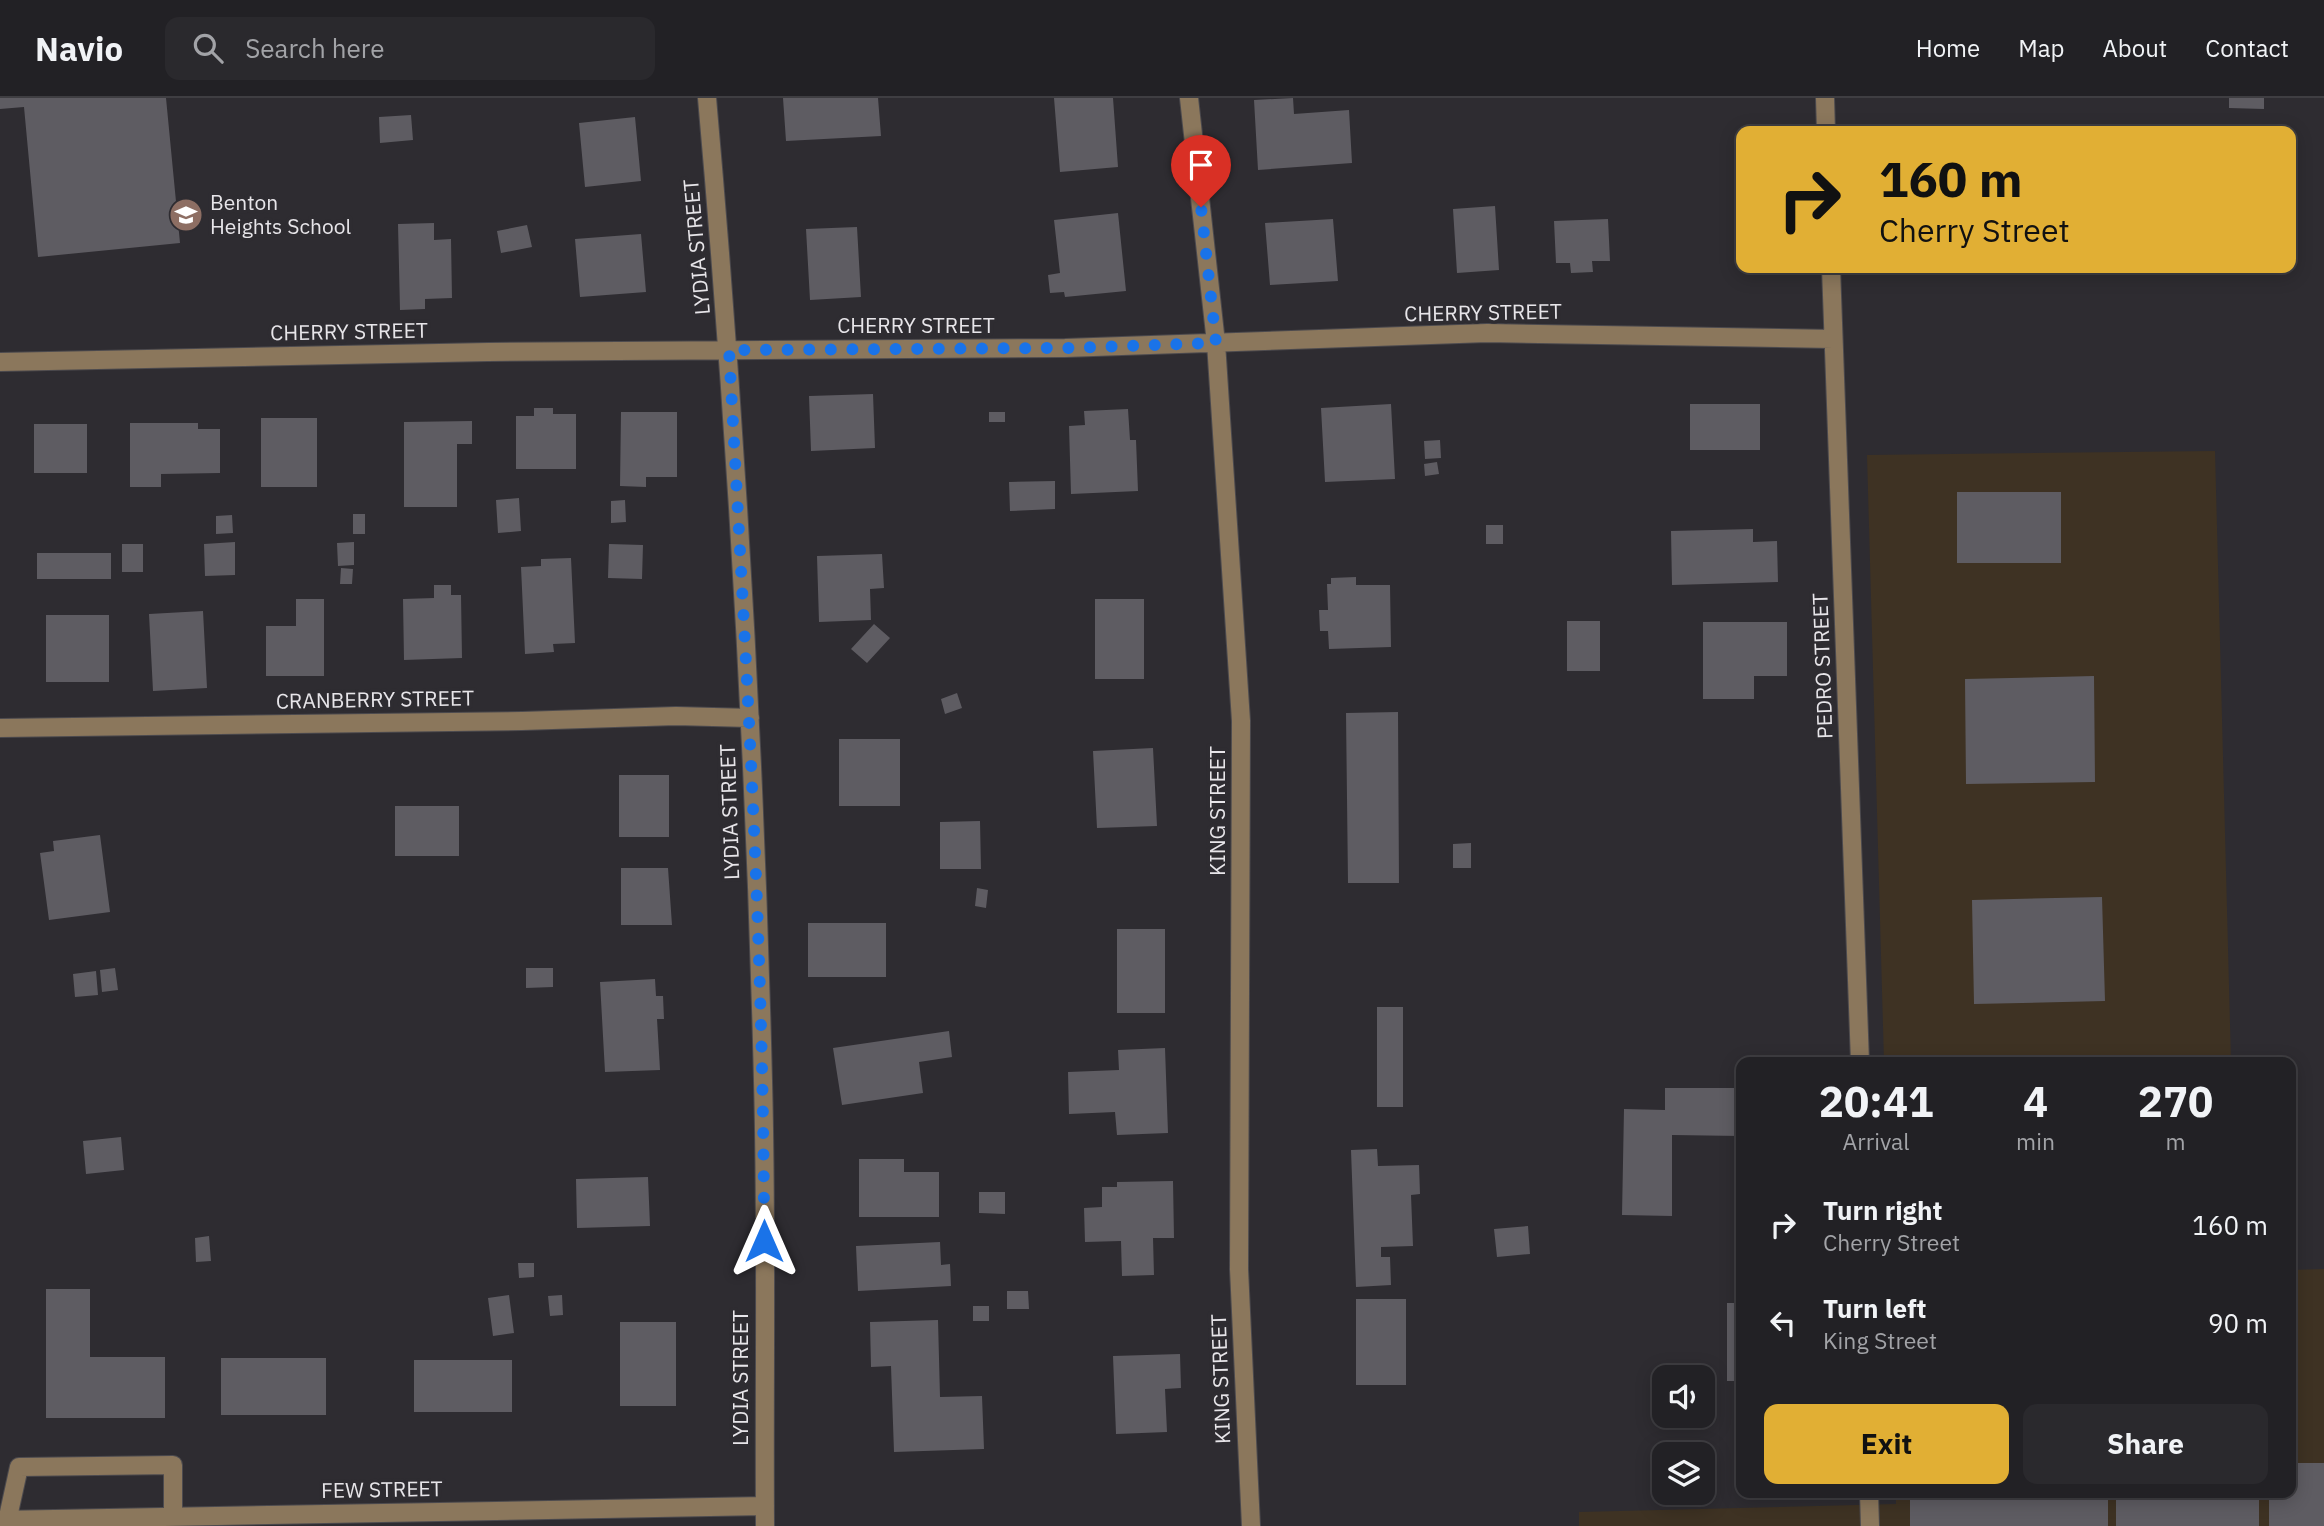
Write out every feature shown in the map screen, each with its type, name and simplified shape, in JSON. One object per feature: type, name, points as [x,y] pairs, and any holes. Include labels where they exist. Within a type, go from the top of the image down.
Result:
[{"type":"street","name":"LYDIA STREET","points":[[707,98],[729,350],[750,718],[763,1082],[765,1526]]},
{"type":"street","name":"KING STREET","points":[[1189,98],[1216,343],[1241,721],[1240,1269],[1251,1526]]},
{"type":"street","points":[[1825,98],[1826,126]]},
{"type":"street","name":"PEDRO STREET","points":[[1831,273],[1860,1057]]},
{"type":"street","name":"CHERRY STREET","points":[[0,362],[729,350],[1065,348],[1487,333],[1833,338]]},
{"type":"street","name":"CRANBERRY STREET","points":[[0,728],[522,721],[676,716],[750,718]]},
{"type":"street","points":[[4,1522],[19,1467],[173,1465],[173,1517]]},
{"type":"street","points":[[1869,1498],[1870,1526]]},
{"type":"street","name":"FEW STREET","points":[[4,1522],[765,1506]]},
{"type":"shaded area","points":[[2215,451],[2231,1057],[1884,1057],[1867,455]]},
{"type":"shaded area","points":[[2324,1269],[2324,1526],[1579,1526],[1579,1512],[1896,1504],[1896,1498],[2296,1498],[2296,1270]]},
{"type":"building","points":[[0,98],[166,98],[180,243],[38,257],[24,107],[0,109]]},
{"type":"building","points":[[783,98],[878,98],[881,136],[786,141]]},
{"type":"building","points":[[1054,98],[1113,98],[1118,167],[1060,172]]},
{"type":"building","points":[[1293,98],[1294,114],[1349,110],[1352,163],[1258,170],[1254,100]]},
{"type":"building","points":[[2229,98],[2264,98],[2264,109],[2229,108]]},
{"type":"building","points":[[411,115],[413,140],[380,143],[379,117]]},
{"type":"building","points":[[635,117],[641,181],[585,187],[579,123]]},
{"type":"building","points":[[1495,206],[1499,270],[1457,273],[1453,209]]},
{"type":"building","points":[[1118,213],[1126,291],[1065,297],[1064,292],[1050,293],[1048,275],[1060,273],[1054,220]]},
{"type":"building","points":[[1333,219],[1338,281],[1270,285],[1265,223]]},
{"type":"building","points":[[1608,219],[1610,261],[1592,261],[1593,272],[1571,273],[1570,263],[1556,263],[1554,221]]},
{"type":"building","points":[[434,223],[434,240],[451,239],[452,298],[425,299],[425,309],[400,310],[398,224]]},
{"type":"building","points":[[527,225],[532,247],[501,253],[497,231]]},
{"type":"building","points":[[857,227],[861,297],[810,300],[806,229]]},
{"type":"building","points":[[641,234],[646,292],[580,297],[575,239]]},
{"type":"building","points":[[873,394],[875,448],[811,451],[809,396]]},
{"type":"building","points":[[1391,404],[1395,479],[1325,482],[1321,408]]},
{"type":"building","points":[[1690,404],[1760,404],[1760,450],[1690,450]]},
{"type":"building","points":[[534,408],[553,408],[553,414],[576,414],[576,469],[516,469],[516,416],[534,416]]},
{"type":"building","points":[[1128,409],[1130,440],[1136,440],[1138,491],[1071,494],[1069,426],[1085,425],[1084,411]]},
{"type":"building","points":[[621,412],[677,412],[677,477],[646,477],[646,487],[620,486]]},
{"type":"building","points":[[989,412],[1005,412],[1005,422],[989,422]]},
{"type":"building","points":[[261,418],[317,418],[317,487],[261,487]]},
{"type":"building","points":[[472,421],[472,444],[457,444],[457,507],[404,507],[404,422]]},
{"type":"building","points":[[130,423],[198,423],[198,429],[220,429],[220,473],[161,474],[161,487],[130,487]]},
{"type":"building","points":[[34,424],[87,424],[87,473],[34,473]]},
{"type":"building","points":[[1440,440],[1441,458],[1425,459],[1424,441]]},
{"type":"building","points":[[1437,462],[1439,474],[1425,476],[1424,464]]},
{"type":"building","points":[[1055,481],[1055,509],[1010,511],[1009,482]]},
{"type":"building","points":[[1957,492],[2061,492],[2061,563],[1957,563]]},
{"type":"building","points":[[519,498],[521,531],[498,533],[496,500]]},
{"type":"building","points":[[625,500],[626,522],[611,523],[611,501]]},
{"type":"building","points":[[353,514],[365,514],[365,534],[353,534]]},
{"type":"building","points":[[232,515],[233,533],[216,534],[216,516]]},
{"type":"building","points":[[1486,525],[1503,525],[1503,544],[1486,544]]},
{"type":"building","points":[[1753,529],[1753,542],[1777,541],[1778,582],[1672,585],[1671,531]]},
{"type":"building","points":[[235,542],[235,575],[205,576],[204,544]]},
{"type":"building","points":[[354,542],[354,565],[338,566],[337,543]]},
{"type":"building","points":[[122,544],[143,544],[143,572],[122,572]]},
{"type":"building","points":[[609,544],[643,545],[642,579],[608,578]]},
{"type":"building","points":[[37,553],[111,553],[111,579],[37,579]]},
{"type":"building","points":[[882,554],[884,588],[870,589],[871,620],[819,622],[817,556]]},
{"type":"building","points":[[571,558],[575,643],[553,644],[554,652],[525,654],[521,567],[541,566],[541,559]]},
{"type":"building","points":[[341,568],[353,569],[352,584],[340,584]]},
{"type":"building","points":[[1356,577],[1356,585],[1390,585],[1391,647],[1329,649],[1328,631],[1320,631],[1319,610],[1328,610],[1327,584],[1331,584],[1331,578]]},
{"type":"building","points":[[434,585],[451,585],[451,595],[461,595],[462,658],[404,660],[403,599],[434,598]]},
{"type":"building","points":[[296,599],[324,599],[324,676],[266,676],[266,626],[296,626]]},
{"type":"building","points":[[1095,599],[1144,599],[1144,679],[1095,679]]},
{"type":"building","points":[[203,611],[207,688],[153,691],[149,614]]},
{"type":"building","points":[[46,615],[109,615],[109,682],[46,682]]},
{"type":"building","points":[[1567,621],[1600,621],[1600,671],[1567,671]]},
{"type":"building","points":[[1703,622],[1787,622],[1787,676],[1754,676],[1754,699],[1703,699]]},
{"type":"building","points":[[874,624],[890,638],[867,663],[851,649]]},
{"type":"building","points":[[2094,676],[2095,782],[1966,784],[1965,679]]},
{"type":"building","points":[[957,693],[962,708],[945,714],[941,699]]},
{"type":"building","points":[[1398,712],[1399,883],[1348,883],[1346,713]]},
{"type":"building","points":[[839,739],[900,739],[900,806],[839,806]]},
{"type":"building","points":[[1153,748],[1157,826],[1097,828],[1093,751]]},
{"type":"building","points":[[619,775],[669,775],[669,837],[619,837]]},
{"type":"building","points":[[395,806],[459,806],[459,856],[395,856]]},
{"type":"building","points":[[980,821],[981,869],[940,869],[940,822]]},
{"type":"building","points":[[100,835],[110,912],[49,920],[40,853],[54,851],[53,841]]},
{"type":"building","points":[[1471,843],[1471,868],[1453,868],[1453,844]]},
{"type":"building","points":[[621,868],[668,868],[672,925],[621,925]]},
{"type":"building","points":[[977,888],[988,890],[986,908],[975,906]]},
{"type":"building","points":[[2102,897],[2105,1001],[1974,1004],[1972,900]]},
{"type":"building","points":[[808,923],[886,923],[886,977],[808,977]]},
{"type":"building","points":[[1117,929],[1165,929],[1165,1013],[1117,1013]]},
{"type":"building","points":[[115,968],[118,990],[102,992],[100,970]]},
{"type":"building","points":[[526,968],[553,968],[553,987],[526,988]]},
{"type":"building","points":[[96,971],[98,995],[75,997],[73,974]]},
{"type":"building","points":[[655,979],[656,996],[663,996],[664,1019],[657,1019],[660,1070],[605,1072],[600,982]]},
{"type":"building","points":[[1377,1007],[1403,1007],[1403,1107],[1377,1107]]},
{"type":"building","points":[[949,1031],[952,1057],[919,1062],[923,1093],[842,1105],[833,1048]]},
{"type":"building","points":[[1165,1048],[1168,1133],[1117,1135],[1115,1112],[1069,1114],[1068,1072],[1119,1070],[1118,1050]]},
{"type":"building","points":[[1665,1088],[1736,1088],[1736,1136],[1672,1135],[1672,1216],[1622,1215],[1624,1109],[1665,1110]]},
{"type":"building","points":[[121,1137],[124,1170],[86,1174],[83,1141]]},
{"type":"building","points":[[1377,1149],[1378,1166],[1419,1165],[1420,1194],[1411,1195],[1413,1246],[1381,1247],[1381,1257],[1390,1257],[1391,1285],[1356,1287],[1351,1150]]},
{"type":"building","points":[[859,1159],[904,1159],[904,1172],[939,1172],[939,1217],[859,1217]]},
{"type":"building","points":[[648,1177],[650,1226],[577,1228],[576,1179]]},
{"type":"building","points":[[1173,1181],[1174,1238],[1153,1238],[1154,1275],[1122,1276],[1121,1241],[1085,1242],[1084,1208],[1102,1207],[1102,1187],[1117,1187],[1117,1182]]},
{"type":"building","points":[[979,1192],[1005,1192],[1005,1214],[979,1213]]},
{"type":"building","points":[[1528,1226],[1530,1254],[1497,1257],[1494,1229]]},
{"type":"building","points":[[209,1236],[211,1261],[196,1262],[195,1238]]},
{"type":"building","points":[[940,1242],[941,1265],[950,1264],[951,1286],[858,1291],[856,1246]]},
{"type":"building","points":[[518,1263],[534,1263],[534,1277],[519,1278]]},
{"type":"building","points":[[46,1289],[90,1289],[90,1357],[165,1357],[165,1418],[46,1418]]},
{"type":"building","points":[[1007,1291],[1028,1291],[1029,1309],[1007,1309]]},
{"type":"building","points":[[509,1295],[514,1333],[493,1336],[488,1298]]},
{"type":"building","points":[[562,1295],[563,1315],[550,1316],[548,1296]]},
{"type":"building","points":[[1356,1299],[1406,1299],[1406,1385],[1356,1385]]},
{"type":"building","points":[[1727,1303],[1736,1303],[1736,1381],[1727,1381]]},
{"type":"building","points":[[973,1306],[989,1306],[989,1321],[973,1321]]},
{"type":"building","points":[[938,1320],[940,1397],[982,1396],[984,1449],[894,1452],[891,1366],[871,1367],[870,1322]]},
{"type":"building","points":[[620,1322],[676,1322],[676,1406],[620,1406]]},
{"type":"building","points":[[1180,1354],[1181,1388],[1165,1389],[1167,1432],[1116,1434],[1113,1356]]},
{"type":"building","points":[[221,1358],[326,1358],[326,1415],[221,1415]]},
{"type":"building","points":[[414,1360],[512,1360],[512,1412],[414,1412]]},
{"type":"building","points":[[2296,1463],[2324,1463],[2324,1526],[2269,1526],[2269,1498],[2296,1498]]},
{"type":"building","points":[[2108,1498],[2108,1526],[1910,1526],[1910,1500]]},
{"type":"building","points":[[2116,1498],[2259,1498],[2259,1526],[2116,1526]]},
{"type":"place","name":"Benton Heights School","points":[[186,215]]},
{"type":"route","points":[[764,1241],[763,1082],[751,744],[729,350],[1065,348],[1216,343],[1201,207]]}]
